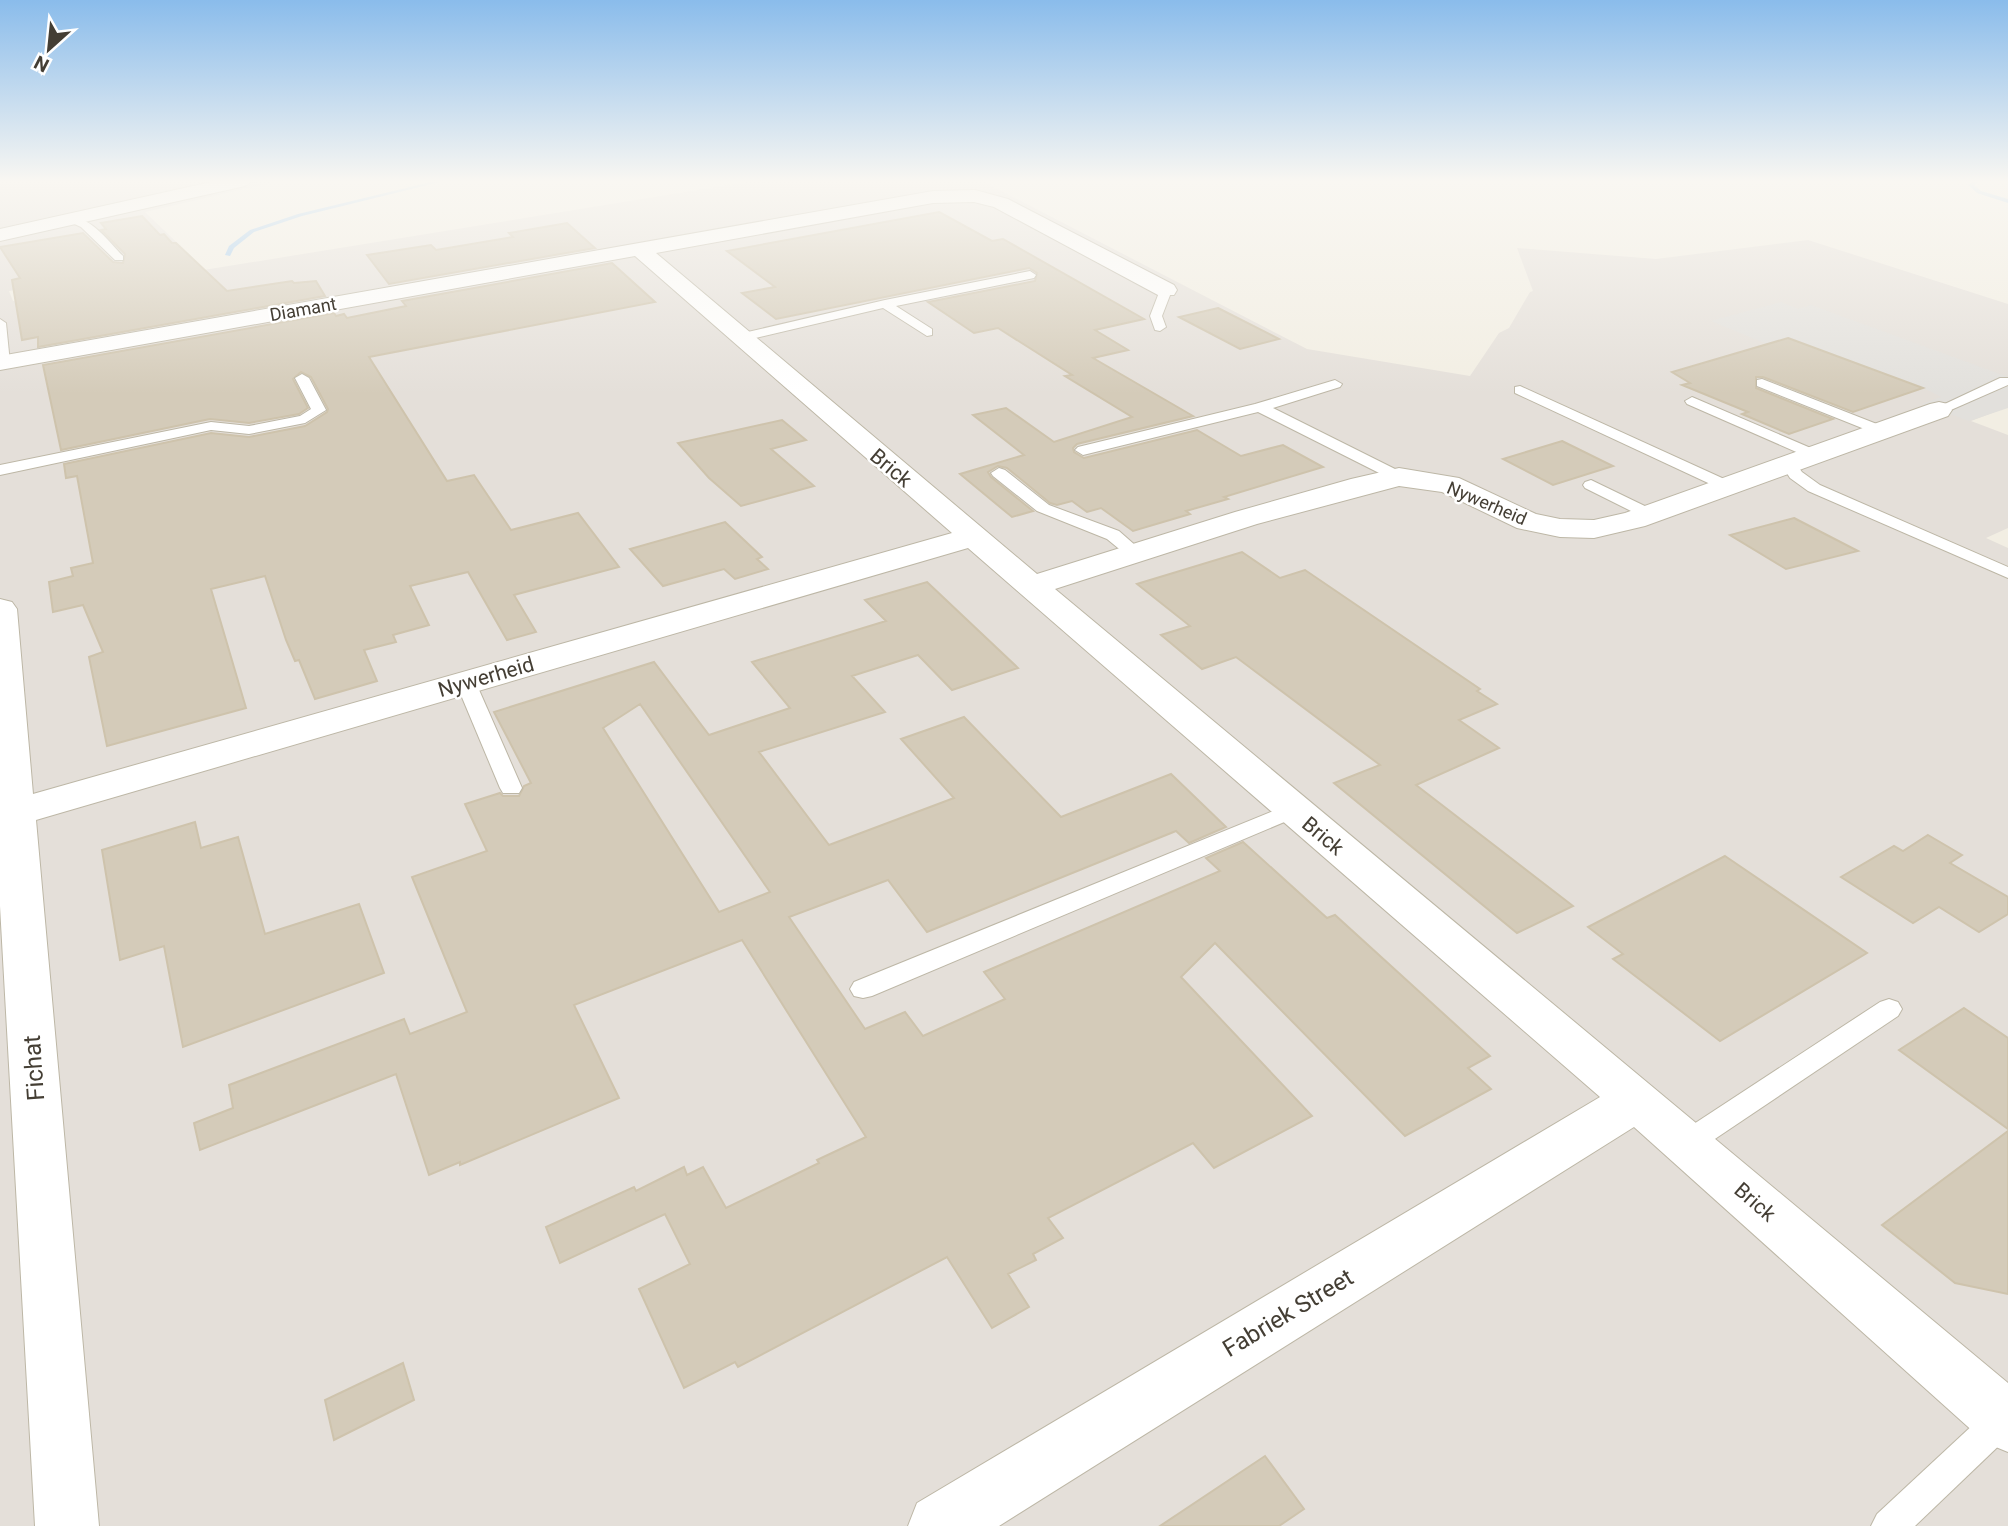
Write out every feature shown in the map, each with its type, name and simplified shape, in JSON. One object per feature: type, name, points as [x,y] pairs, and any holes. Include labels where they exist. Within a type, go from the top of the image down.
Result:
[{"type":"street","name":"Diamant","points":[[2,363],[620,251]]},
{"type":"street","name":"Brick","points":[[642,251],[972,537],[1637,1100],[2006,1420]]},
{"type":"street","name":"Diamant","points":[[1092,251],[1166,290]]},
{"type":"street","name":"Nywerheid","points":[[1031,586],[1361,485],[1399,477],[1448,484],[1528,522],[1560,528],[1594,529],[1634,520],[1647,513],[1938,410]]},
{"type":"street","name":"Nywerheid","points":[[7,815],[972,537]]},
{"type":"street","name":"Fichat","points":[[0,609],[7,815],[67,1526]]},
{"type":"street","name":"Fabriek Street","points":[[940,1526],[1637,1100]]},
{"type":"lane","points":[[112,251],[119,258]]},
{"type":"lane","points":[[739,338],[885,304],[1030,275]]},
{"type":"lane","points":[[1160,327],[1156,316],[1166,290]]},
{"type":"lane","points":[[885,304],[926,332]]},
{"type":"lane","points":[[0,323],[2,363]]},
{"type":"lane","points":[[0,470],[211,426],[244,430],[305,419],[319,410],[302,378]]},
{"type":"lane","points":[[1938,410],[2006,381]]},
{"type":"lane","points":[[1762,383],[1882,431]]},
{"type":"lane","points":[[1083,450],[1261,407],[1335,384]]},
{"type":"lane","points":[[1520,390],[1727,486]]},
{"type":"lane","points":[[1692,401],[1802,459],[1797,475],[1814,488],[2008,573]]},
{"type":"lane","points":[[1261,407],[1399,477]]},
{"type":"lane","points":[[999,473],[1042,508],[1113,536],[1135,553]]},
{"type":"lane","points":[[1591,485],[1647,513]]},
{"type":"lane","points":[[466,683],[511,788]]},
{"type":"lane","points":[[863,989],[1293,810]]},
{"type":"lane","points":[[1687,1143],[1889,1009]]},
{"type":"lane","points":[[1889,1526],[2006,1420]]},
{"type":"shaded area","points":[[0,251],[186,251],[193,258],[9,291],[13,301],[320,251],[1118,251],[1307,349],[1470,376],[1499,333],[1509,328],[1533,291],[1518,251],[1558,251],[1656,259],[1718,251],[1843,251],[2008,304],[2008,407],[1971,421],[2008,435],[2008,528],[1986,538],[2008,548],[2008,1526],[0,1526]]},
{"type":"shaded area","points":[[1781,302],[1798,309],[1811,305],[2008,377],[2008,408],[1969,421],[1922,404],[1941,397],[1923,388],[1788,338],[1767,344],[1711,321]]},
{"type":"building","points":[[3,251],[102,251],[113,262],[123,263],[125,254],[122,251],[185,251],[227,291],[292,281],[316,281],[325,296],[38,347],[38,337],[22,340],[12,280],[20,278]]},
{"type":"building","points":[[391,251],[577,251],[389,284],[367,255]]},
{"type":"building","points":[[727,251],[1025,251],[1144,319],[1095,330],[1128,350],[1093,358],[1193,416],[1077,444],[1073,448],[1074,452],[1084,458],[1197,430],[1241,456],[1283,445],[1323,467],[1224,497],[1228,499],[1133,531],[1101,508],[1087,512],[1072,501],[1057,505],[1050,503],[1007,468],[998,466],[988,472],[991,477],[1033,511],[1012,517],[960,474],[1024,455],[973,415],[1006,408],[1054,442],[1132,417],[1065,376],[1072,375],[998,328],[974,333],[928,302],[1035,281],[1037,273],[1029,268],[776,319],[742,293],[775,287]]},
{"type":"building","points":[[612,263],[655,302],[369,357],[447,481],[474,475],[511,530],[578,513],[619,567],[514,595],[536,632],[507,640],[468,572],[410,586],[429,625],[393,635],[396,642],[364,650],[377,681],[315,699],[299,660],[295,661],[286,640],[265,576],[211,589],[246,708],[107,746],[89,657],[103,652],[83,605],[53,612],[49,582],[73,576],[71,568],[93,563],[77,476],[66,478],[64,464],[211,433],[249,437],[305,426],[328,409],[311,377],[301,372],[293,379],[308,408],[299,414],[249,423],[210,419],[61,450],[43,365],[334,313],[336,316],[344,314],[347,318],[406,306],[402,301]]},
{"type":"building","points":[[1218,308],[1279,339],[1240,349],[1179,317]]},
{"type":"building","points":[[1788,338],[1923,388],[1853,412],[1763,377],[1756,377],[1756,388],[1833,419],[1789,434],[1742,414],[1748,412],[1682,385],[1690,383],[1672,372]]},
{"type":"building","points":[[782,420],[806,440],[771,449],[814,486],[741,506],[709,478],[678,443]]},
{"type":"building","points":[[1562,441],[1613,466],[1553,485],[1503,459]]},
{"type":"building","points":[[1794,518],[1858,551],[1786,569],[1730,535]]},
{"type":"building","points":[[725,522],[762,557],[757,559],[768,569],[735,579],[724,569],[663,586],[630,549]]},
{"type":"building","points":[[1242,552],[1280,578],[1305,570],[1480,689],[1477,691],[1497,704],[1459,720],[1499,748],[1416,785],[1573,906],[1517,933],[1334,783],[1380,765],[1236,657],[1202,669],[1161,635],[1190,626],[1137,584]]},
{"type":"building","points":[[927,582],[1018,668],[952,690],[918,655],[852,676],[885,712],[759,752],[829,845],[954,798],[901,739],[964,717],[1061,817],[1171,774],[1226,827],[1189,843],[1176,831],[927,932],[888,880],[789,917],[865,1029],[905,1012],[923,1036],[1005,999],[984,972],[1220,871],[1206,858],[1243,842],[1327,918],[1335,915],[1490,1056],[1468,1068],[1491,1089],[1405,1136],[1215,943],[1181,977],[1312,1116],[1214,1168],[1193,1143],[1048,1218],[1063,1238],[1033,1254],[1036,1260],[1008,1274],[1029,1307],[992,1328],[947,1257],[738,1367],[735,1362],[684,1388],[639,1289],[690,1264],[665,1214],[560,1263],[546,1227],[634,1187],[636,1191],[684,1167],[687,1175],[703,1167],[726,1208],[866,1137],[742,940],[574,1005],[619,1098],[460,1165],[460,1162],[429,1175],[396,1074],[200,1150],[194,1123],[233,1108],[229,1085],[404,1019],[410,1034],[467,1012],[412,877],[487,851],[465,804],[500,793],[503,796],[519,796],[524,786],[531,783],[494,712],[654,662],[709,735],[790,708],[752,662],[886,621],[865,600]],"holes":[[[640,704],[770,892],[719,912],[603,728]]]},
{"type":"building","points":[[195,822],[201,848],[238,837],[265,934],[359,904],[384,973],[183,1047],[164,946],[120,960],[102,850]]},
{"type":"building","points":[[1928,835],[1962,855],[1950,863],[2008,897],[2008,914],[1979,932],[1939,907],[1913,923],[1841,877],[1894,846],[1903,851]]},
{"type":"building","points":[[1725,856],[1867,953],[1720,1041],[1613,959],[1623,954],[1588,927]]},
{"type":"building","points":[[1964,1008],[2008,1038],[2008,1129],[1899,1050]]},
{"type":"building","points":[[2008,1131],[2008,1294],[1955,1283],[1882,1225]]},
{"type":"building","points":[[403,1363],[414,1400],[334,1440],[325,1400]]},
{"type":"building","points":[[1265,1456],[1304,1509],[1279,1526],[1160,1526]]},
{"type":"waterway","points":[[228,255],[229,251]]}]
